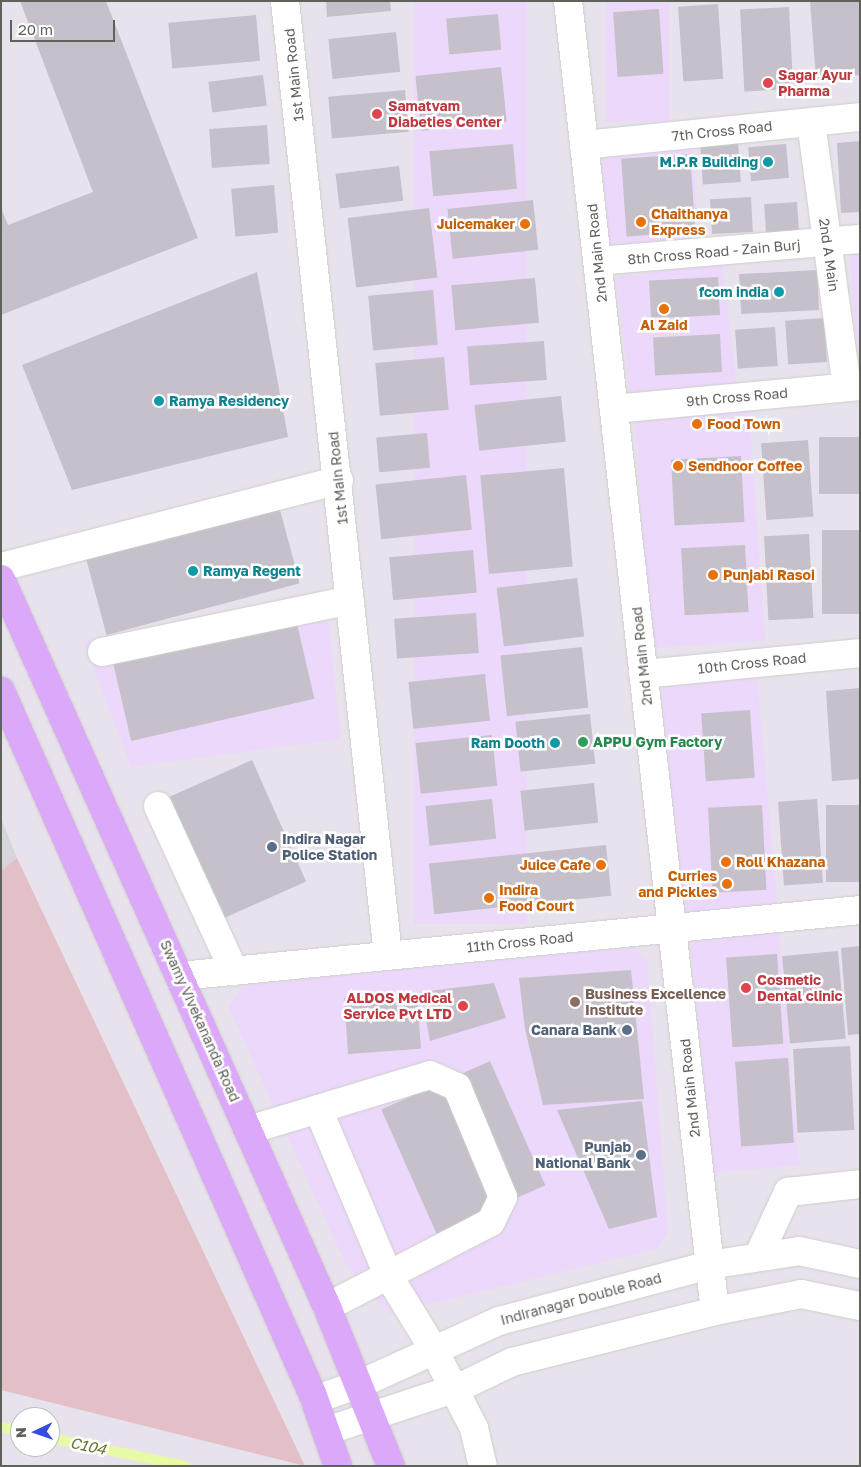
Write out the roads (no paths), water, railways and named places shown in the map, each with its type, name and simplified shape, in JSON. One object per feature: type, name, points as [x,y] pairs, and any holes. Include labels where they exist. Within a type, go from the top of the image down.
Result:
[{"type":"main road","name":"Swamy Vivekananda Road","points":[[1,579],[328,1307],[373,1416],[391,1466]]},
{"type":"main road","points":[[1,691],[314,1400],[338,1466]]},
{"type":"street","name":"1st Main Road","points":[[285,1],[339,480],[388,955]]},
{"type":"street","name":"2nd Main Road","points":[[568,1],[714,1311]]},
{"type":"street","name":"7th Cross Road","points":[[584,145],[860,117]]},
{"type":"street","name":"2nd A Main","points":[[811,122],[827,243],[853,387]]},
{"type":"street","name":"8th Cross Road - Zain Burj","points":[[598,262],[860,239]]},
{"type":"street","name":"9th Cross Road","points":[[614,408],[853,387]]},
{"type":"street","points":[[1,567],[339,480]]},
{"type":"street","points":[[102,652],[350,600]]},
{"type":"street","name":"10th Cross Road","points":[[644,674],[860,652]]},
{"type":"street","points":[[158,806],[234,970]]},
{"type":"street","name":"11th Cross Road","points":[[180,976],[860,910]]},
{"type":"street","points":[[249,1130],[430,1075],[457,1088],[503,1197],[491,1222],[328,1307]]},
{"type":"street","points":[[318,1109],[388,1275],[434,1350],[474,1428],[483,1466]]},
{"type":"street","points":[[758,1257],[788,1192],[860,1184]]},
{"type":"street","name":"Indiranagar Double Road","points":[[314,1400],[360,1384],[499,1321],[709,1265],[799,1251],[860,1264]]},
{"type":"street","points":[[326,1430],[454,1389],[512,1362],[714,1311],[801,1294],[860,1306]]},
{"type":"waterway","name":"C104","points":[[1,1427],[10,1429]]},
{"type":"waterway","name":"C104","points":[[60,1440],[185,1466]]},
{"type":"place","name":"Sagar Ayur Pharma","points":[[768,83]]},
{"type":"place","name":"Samatvam Diabeties Center","points":[[377,114]]},
{"type":"place","name":"M.P.R Building","points":[[768,162]]},
{"type":"place","name":"Chaithanya Express","points":[[641,222]]},
{"type":"place","name":"Juicemaker","points":[[525,224]]},
{"type":"place","name":"fcom india","points":[[779,292]]},
{"type":"place","name":"Al Zaid","points":[[664,309]]},
{"type":"place","name":"Ramya Residency","points":[[159,401]]},
{"type":"place","name":"Food Town","points":[[697,424]]},
{"type":"place","name":"Sendhoor Coffee","points":[[678,466]]},
{"type":"place","name":"Ramya Regent","points":[[193,571]]},
{"type":"place","name":"Punjabi Rasoi","points":[[713,575]]},
{"type":"place","name":"APPU Gym Factory","points":[[583,742]]},
{"type":"place","name":"Ram Dooth","points":[[555,743]]},
{"type":"place","name":"Indira Nagar Police Station","points":[[272,847]]},
{"type":"place","name":"Roll Khazana","points":[[726,862]]},
{"type":"place","name":"Juice Cafe","points":[[601,865]]},
{"type":"place","name":"Curries and Pickles","points":[[727,884]]},
{"type":"place","name":"Indira Food Court","points":[[489,898]]},
{"type":"place","name":"Cosmetic Dental clinic","points":[[746,988]]},
{"type":"place","name":"Business Excellence Institute","points":[[575,1002]]},
{"type":"place","name":"ALDOS Medical Service Pvt LTD","points":[[463,1006]]},
{"type":"place","name":"Canara Bank","points":[[627,1030]]},
{"type":"place","name":"Punjab National Bank","points":[[641,1155]]}]
